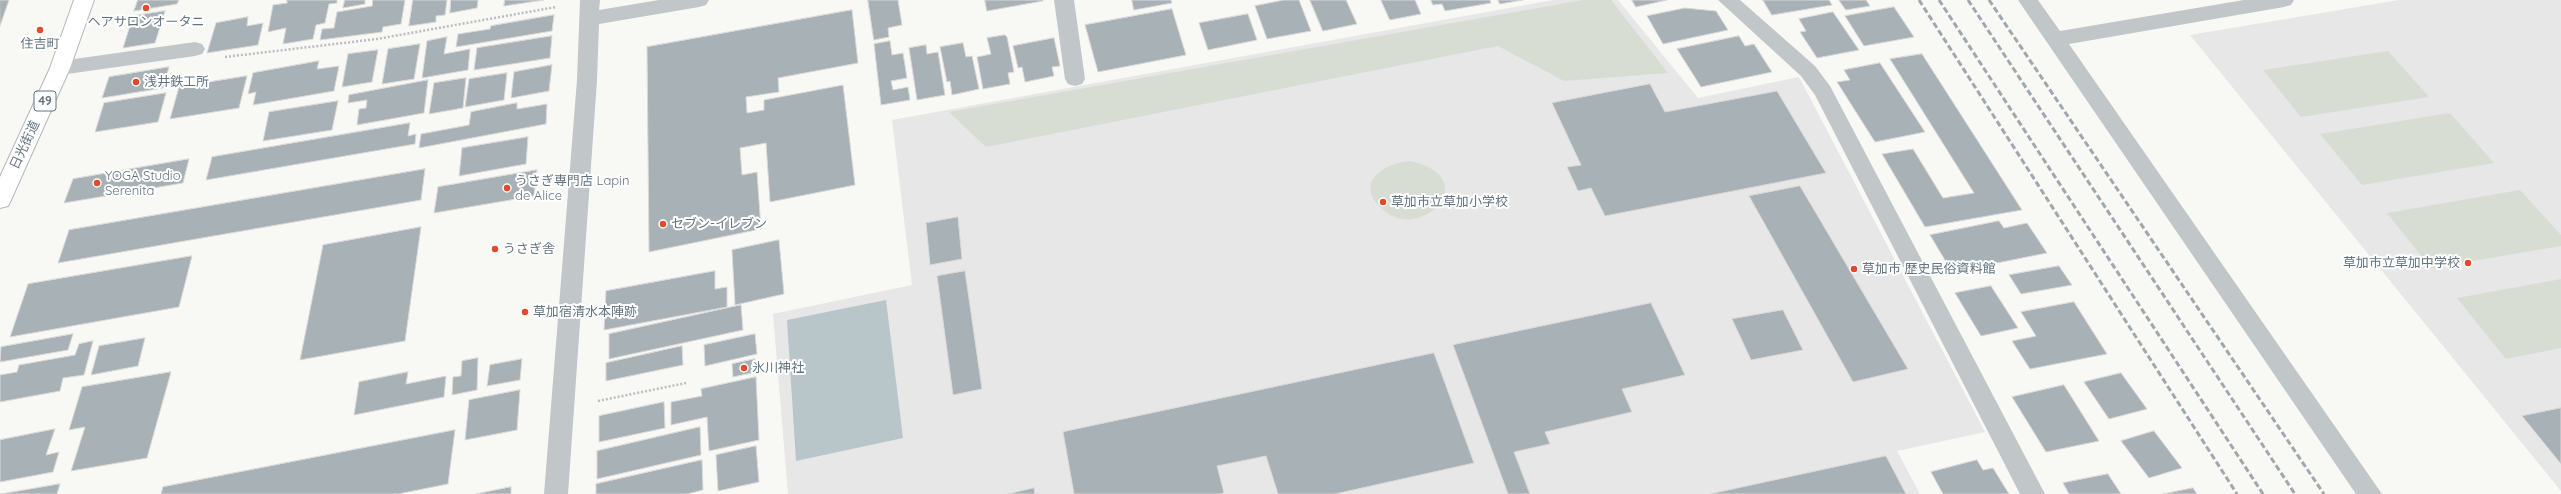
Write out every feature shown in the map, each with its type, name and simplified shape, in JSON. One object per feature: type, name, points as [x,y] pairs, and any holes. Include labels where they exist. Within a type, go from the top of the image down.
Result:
[{"type":"main road","name":"日光街道","points":[[0,200],[60,68],[84,0]]},
{"type":"street","points":[[556,494],[587,80],[590,7],[698,0]]},
{"type":"street","points":[[1064,0],[1075,79]]},
{"type":"street","points":[[1728,0],[1808,71],[1823,91],[2033,494]]},
{"type":"street","points":[[2028,0],[2370,494]]},
{"type":"street","points":[[2054,38],[2284,0]]},
{"type":"street","points":[[60,68],[195,48]]},
{"type":"path","points":[[195,48],[191,61],[377,39],[590,7]]},
{"type":"path","points":[[562,409],[686,383]]},
{"type":"shaded area","name":"草加市立草加小学校","points":[[1553,0],[1618,0],[1698,98],[1799,77],[1985,432],[1897,451],[1920,494],[788,494],[773,314],[912,285],[892,120]]},
{"type":"shaded area","points":[[1583,0],[1611,0],[1668,73],[1564,81],[1498,46],[986,147],[949,112]]},
{"type":"shaded area","name":"草加市立草加中学校","points":[[2399,0],[2561,0],[2561,491],[2190,35]]},
{"type":"shaded area","points":[[2388,51],[2429,97],[2301,117],[2263,70]]},
{"type":"shaded area","points":[[2450,113],[2494,163],[2362,185],[2320,134]]},
{"type":"shaded area","points":[[1410,161],[1432,169],[1443,181],[1444,194],[1438,205],[1426,215],[1412,219],[1395,217],[1380,207],[1373,198],[1371,189],[1372,182],[1376,175],[1391,165]]},
{"type":"shaded area","points":[[2520,190],[2561,235],[2561,246],[2431,268],[2387,213]]},
{"type":"shaded area","points":[[2561,279],[2561,348],[2506,359],[2457,298]]},
{"type":"shaded area","points":[[886,300],[903,438],[796,461],[787,320]]},
{"type":"building","points":[[0,0],[9,0],[0,26]]},
{"type":"building","name":"ヘアサロンオータニ","points":[[138,0],[179,0],[177,4],[134,11]]},
{"type":"building","points":[[287,0],[337,0],[337,3],[329,4],[325,23],[316,25],[313,39],[283,44],[286,28],[268,32],[273,5],[287,3]]},
{"type":"building","points":[[345,0],[365,0],[365,4],[343,8]]},
{"type":"building","points":[[373,0],[405,0],[401,24],[383,27],[382,32],[320,40],[322,29],[334,28],[337,12],[372,6]]},
{"type":"building","points":[[413,0],[447,0],[445,15],[436,16],[436,22],[409,26]]},
{"type":"building","points":[[451,0],[478,0],[477,8],[450,13]]},
{"type":"building","points":[[505,0],[544,0],[504,6]]},
{"type":"building","points":[[868,0],[898,0],[902,25],[888,28],[889,37],[874,40]]},
{"type":"building","points":[[985,0],[1043,0],[1043,1],[987,11]]},
{"type":"building","points":[[1132,0],[1171,0],[1172,3],[1134,10]]},
{"type":"building","points":[[1284,0],[1299,0],[1311,31],[1267,39],[1255,6]]},
{"type":"building","points":[[1310,0],[1346,0],[1357,24],[1323,31]]},
{"type":"building","points":[[1381,0],[1415,0],[1421,14],[1390,20]]},
{"type":"building","points":[[1431,0],[1490,0],[1491,3],[1445,11],[1442,4],[1433,5]]},
{"type":"building","points":[[1498,0],[1523,0],[1500,4]]},
{"type":"building","points":[[1632,0],[1667,0],[1636,7]]},
{"type":"building","points":[[1763,0],[1829,0],[1832,5],[1772,15]]},
{"type":"building","points":[[1839,0],[1866,0],[1870,6],[1846,10]]},
{"type":"building","points":[[1894,7],[1914,37],[1864,46],[1845,16]]},
{"type":"building","points":[[1685,8],[1716,11],[1728,30],[1663,44],[1647,16]]},
{"type":"building","points":[[1172,9],[1186,55],[1098,72],[1085,25]]},
{"type":"building","points":[[852,10],[858,63],[778,78],[779,92],[746,97],[747,113],[764,110],[764,100],[843,85],[855,185],[770,202],[766,143],[740,148],[742,175],[757,172],[761,229],[649,252],[647,47]]},
{"type":"building","points":[[165,11],[155,43],[123,48],[133,16]]},
{"type":"building","points":[[1833,12],[1859,50],[1817,58],[1800,32],[1806,31],[1799,19]]},
{"type":"building","points":[[1248,14],[1257,40],[1208,50],[1199,23]]},
{"type":"building","points":[[554,15],[552,31],[456,47],[458,34],[490,29],[491,26]]},
{"type":"building","points":[[248,17],[247,26],[263,23],[258,45],[207,53],[216,23]]},
{"type":"building","points":[[1005,35],[1007,37],[1014,72],[1008,73],[1010,84],[983,89],[977,57],[991,54],[987,38]]},
{"type":"building","points":[[552,36],[550,58],[474,70],[477,48]]},
{"type":"building","points":[[1739,36],[1745,46],[1754,44],[1772,72],[1701,87],[1677,49]]},
{"type":"building","points":[[447,37],[444,54],[470,49],[468,70],[422,78],[427,41]]},
{"type":"building","points":[[1054,38],[1060,66],[1052,67],[1054,76],[1025,82],[1022,67],[1018,68],[1013,46]]},
{"type":"building","points":[[890,41],[892,55],[903,53],[907,78],[891,81],[893,90],[908,87],[910,100],[881,105],[874,44]]},
{"type":"building","points":[[963,43],[966,57],[972,56],[979,89],[952,95],[950,81],[947,82],[940,47]]},
{"type":"building","points":[[420,44],[414,79],[382,84],[388,49]]},
{"type":"building","points":[[926,45],[927,54],[938,52],[945,95],[917,100],[909,48]]},
{"type":"building","points":[[378,50],[372,82],[342,87],[348,54]]},
{"type":"building","points":[[1922,54],[2022,210],[1925,227],[1882,154],[1913,149],[1943,198],[1974,193],[1890,59]]},
{"type":"building","points":[[319,61],[317,69],[339,66],[334,91],[253,105],[256,92],[248,94],[253,73]]},
{"type":"building","points":[[1880,63],[1925,132],[1875,142],[1837,82],[1850,80],[1844,70]]},
{"type":"building","points":[[552,65],[549,91],[511,98],[514,72]]},
{"type":"building","name":"浅井鉄工所","points":[[169,67],[163,88],[102,98],[109,77]]},
{"type":"building","points":[[507,73],[504,100],[465,107],[469,79]]},
{"type":"building","points":[[247,76],[239,108],[170,119],[179,87]]},
{"type":"building","points":[[466,78],[463,108],[429,114],[434,83]]},
{"type":"building","points":[[428,80],[424,113],[357,125],[359,109],[366,108],[367,100],[348,103],[349,95]]},
{"type":"building","points":[[1650,84],[1665,112],[1777,91],[1826,173],[1605,216],[1591,188],[1578,191],[1567,167],[1581,165],[1552,103]]},
{"type":"building","points":[[166,93],[158,122],[95,132],[104,103]]},
{"type":"building","points":[[338,101],[332,130],[263,141],[269,112]]},
{"type":"building","points":[[517,103],[517,109],[547,104],[546,124],[419,148],[421,134],[469,125],[471,112]]},
{"type":"building","points":[[410,123],[408,136],[416,134],[415,144],[206,180],[212,157]]},
{"type":"building","points":[[528,137],[526,164],[459,176],[462,148]]},
{"type":"building","points":[[189,159],[183,183],[64,203],[73,179]]},
{"type":"building","points":[[425,169],[421,200],[58,263],[69,230]]},
{"type":"building","points":[[537,170],[534,196],[434,213],[438,187]]},
{"type":"building","points":[[1800,186],[1908,369],[1853,382],[1749,196]]},
{"type":"building","points":[[958,217],[962,259],[930,265],[926,223]]},
{"type":"building","points":[[1999,221],[2004,228],[2027,223],[2047,253],[1952,272],[1930,235]]},
{"type":"building","points":[[421,227],[405,341],[300,360],[323,245]]},
{"type":"building","points":[[779,240],[784,294],[735,305],[732,250]]},
{"type":"building","points":[[192,256],[179,307],[10,337],[28,284]]},
{"type":"building","points":[[2059,266],[2072,285],[2021,294],[2009,275]]},
{"type":"building","points":[[715,271],[715,289],[727,287],[727,307],[604,330],[606,291]]},
{"type":"building","points":[[965,271],[982,389],[953,395],[937,276]]},
{"type":"building","points":[[1991,286],[2018,328],[1981,336],[1955,293]]},
{"type":"building","points":[[2074,302],[2107,354],[2030,369],[2012,341],[2036,336],[2021,312]]},
{"type":"building","points":[[1651,303],[1685,375],[1622,389],[1632,412],[1545,432],[1550,444],[1514,452],[1530,494],[1508,494],[1453,345]]},
{"type":"building","points":[[741,305],[743,330],[609,359],[609,334]]},
{"type":"building","points":[[1783,310],[1803,350],[1751,360],[1732,319]]},
{"type":"building","points":[[73,334],[68,350],[0,362],[1,347]]},
{"type":"building","points":[[755,334],[757,354],[705,366],[704,345]]},
{"type":"building","points":[[145,338],[138,366],[91,375],[99,346]]},
{"type":"building","points":[[93,341],[84,375],[63,378],[60,391],[0,402],[0,375],[17,372],[19,365],[75,355],[79,344]]},
{"type":"building","points":[[682,346],[683,365],[606,381],[606,363]]},
{"type":"building","points":[[1434,353],[1474,463],[1335,494],[1278,494],[1266,456],[1217,466],[1224,493],[1219,494],[1074,494],[1063,432]]},
{"type":"building","points":[[478,358],[477,390],[452,395],[453,377],[461,376],[462,361]]},
{"type":"building","points":[[522,359],[520,380],[487,386],[490,365]]},
{"type":"building","name":"氷川神社","points":[[755,359],[756,372],[733,377],[732,364]]},
{"type":"building","points":[[171,372],[147,458],[71,471],[85,427],[69,430],[82,387]]},
{"type":"building","points":[[408,372],[406,384],[446,376],[444,397],[354,415],[359,382]]},
{"type":"building","points":[[2121,373],[2147,409],[2109,419],[2084,382]]},
{"type":"building","points":[[756,377],[759,440],[709,451],[707,417],[671,425],[671,402],[702,396],[701,389]]},
{"type":"building","points":[[2064,385],[2099,441],[2046,452],[2012,397]]},
{"type":"building","points":[[520,390],[517,430],[465,440],[469,400]]},
{"type":"building","points":[[664,402],[665,428],[599,442],[599,416]]},
{"type":"building","points":[[2561,408],[2561,464],[2522,416]]},
{"type":"building","points":[[700,427],[701,455],[597,479],[597,451]]},
{"type":"building","points":[[55,429],[46,455],[59,452],[53,472],[0,482],[0,440]]},
{"type":"building","points":[[455,430],[448,484],[398,494],[161,494],[163,487]]},
{"type":"building","points":[[2154,431],[2182,468],[2149,478],[2121,441]]},
{"type":"building","points":[[756,446],[759,482],[718,491],[716,455]]},
{"type":"building","points":[[1886,456],[1906,494],[1710,494]]},
{"type":"building","points":[[702,460],[703,490],[687,494],[596,494],[596,484]]},
{"type":"building","points":[[1977,460],[1983,470],[1993,468],[2009,494],[1943,494],[1931,472]]},
{"type":"building","points":[[2108,474],[2121,494],[2069,494],[2063,483]]},
{"type":"building","points":[[60,484],[57,494],[1,494]]},
{"type":"building","points":[[511,487],[511,494],[476,494]]},
{"type":"building","points":[[1034,488],[1035,494],[1008,494]]},
{"type":"building","points":[[2193,488],[2197,494],[2163,494]]},
{"type":"railway","points":[[1919,0],[2237,494]]},
{"type":"railway","points":[[1939,0],[2263,494]]},
{"type":"railway","points":[[1968,0],[2295,494]]},
{"type":"railway","points":[[1989,0],[2324,494]]},
{"type":"place","name":"ヘアサロンオータニ","points":[[146,8]]},
{"type":"place","name":"住吉町","points":[[40,30]]},
{"type":"place","name":"浅井鉄工所","points":[[136,82]]},
{"type":"place","name":"YOGA Studio Serenita","points":[[97,183]]},
{"type":"place","name":"うさぎ専門店 Lapin de Alice","points":[[507,188]]},
{"type":"place","name":"草加市立草加小学校","points":[[1383,202]]},
{"type":"place","name":"セブン-イレブン","points":[[663,224]]},
{"type":"place","name":"うさぎ舎","points":[[495,249]]},
{"type":"place","name":"草加市立草加中学校","points":[[2468,263]]},
{"type":"place","name":"草加市 歴史民俗資料館","points":[[1854,269]]},
{"type":"place","name":"草加宿清水本陣跡","points":[[525,312]]},
{"type":"place","name":"氷川神社","points":[[744,368]]}]
